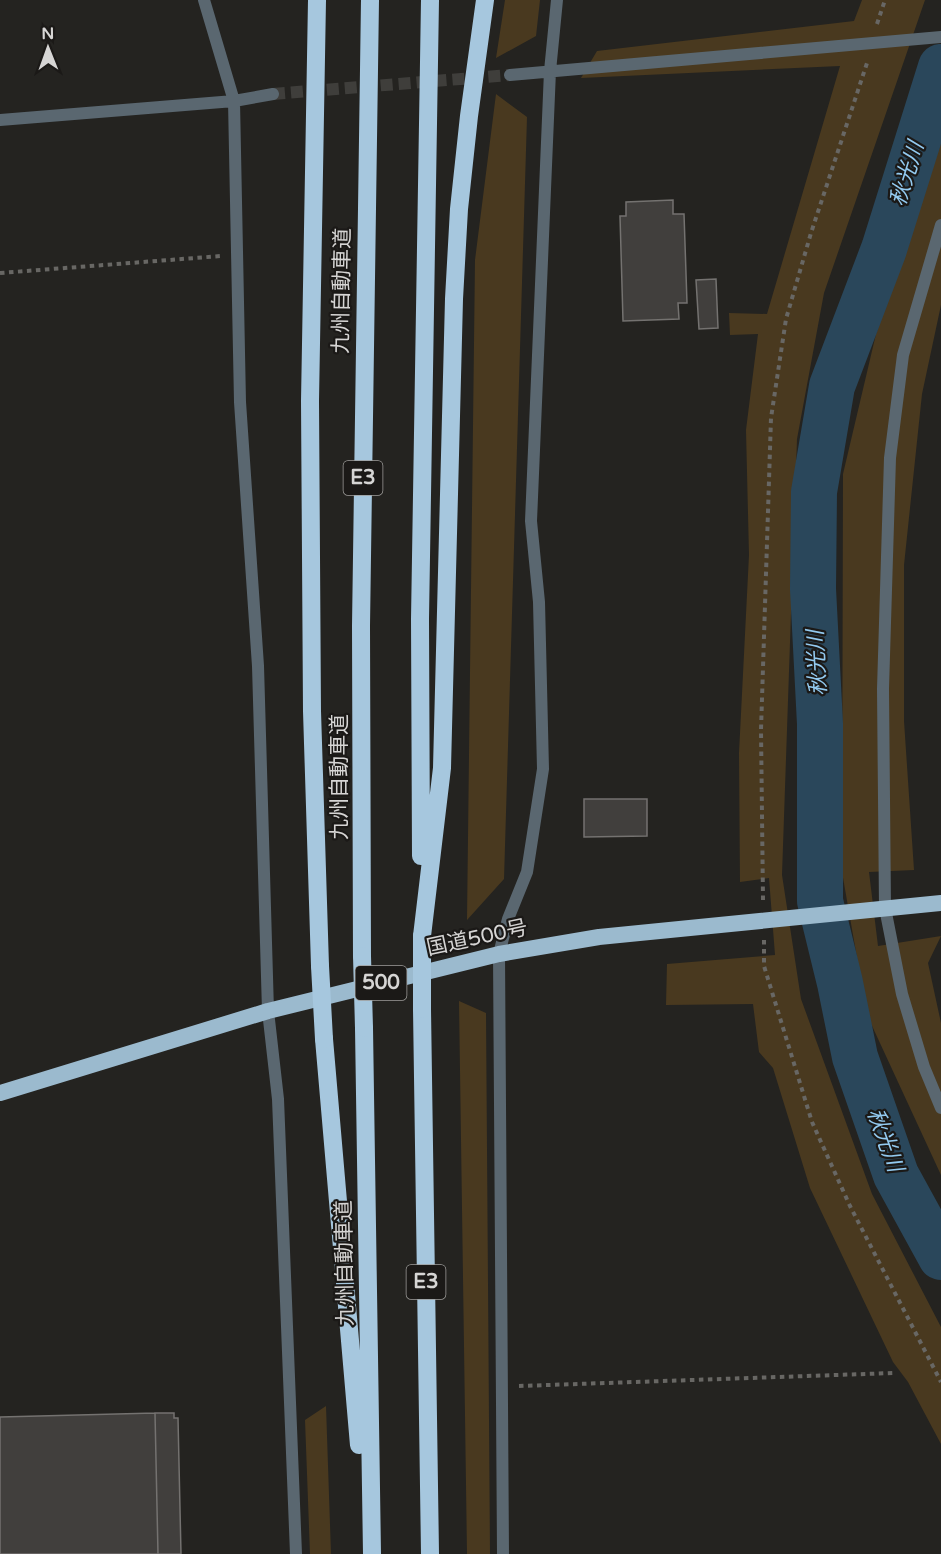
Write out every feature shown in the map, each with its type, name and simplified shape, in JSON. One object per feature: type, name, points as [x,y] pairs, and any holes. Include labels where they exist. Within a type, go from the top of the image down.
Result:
[{"type":"highway","points":[[306,0],[312,29],[316,80]]},
{"type":"highway","points":[[317,0],[310,449],[312,711],[320,966],[324,1039],[370,1554]]},
{"type":"highway","name":"九州自動車道","points":[[370,0],[361,626],[362,956],[370,1554]]},
{"type":"highway","name":"E3","points":[[430,0],[420,619],[422,1009],[430,1554]]},
{"type":"highway","points":[[469,116],[472,0]]},
{"type":"highway","points":[[422,936],[442,768],[454,299],[459,209],[485,0]]},
{"type":"highway","name":"国道500号","points":[[0,1093],[268,1011],[499,954],[599,937],[941,903]]},
{"type":"street","points":[[204,0],[234,101],[239,255],[240,402],[258,666],[268,1011],[278,1099],[296,1554]]},
{"type":"street","points":[[503,1554],[499,954],[508,919],[527,872],[543,769],[539,602],[531,520],[550,71],[557,0]]},
{"type":"street","points":[[510,75],[941,36]]},
{"type":"street","points":[[0,120],[234,101],[273,94]]},
{"type":"street","points":[[941,225],[903,355],[890,458],[879,909],[924,1067],[941,1108]]},
{"type":"path","points":[[885,0],[871,42],[868,62],[811,232],[786,319],[771,418],[761,730],[768,920],[764,966],[812,1122],[850,1206],[941,1382]]},
{"type":"path","points":[[0,273],[239,255]]},
{"type":"path","points":[[502,1386],[894,1373]]},
{"type":"shaded area","points":[[505,0],[540,0],[536,36],[496,58]]},
{"type":"shaded area","points":[[862,0],[925,0],[824,293],[797,439],[782,875],[801,999],[872,1194],[941,1327],[941,1444],[908,1382],[893,1362],[810,1188],[773,1068],[759,1052],[753,1004],[666,1005],[667,964],[775,955],[769,878],[740,882],[739,753],[749,555],[746,430],[758,334],[730,335],[729,313],[767,314],[840,66],[581,78],[597,51],[854,21]]},
{"type":"shaded area","points":[[496,94],[527,117],[504,879],[467,920],[475,260]]},
{"type":"shaded area","points":[[941,143],[941,305],[922,394],[904,565],[904,721],[914,870],[869,872],[878,946],[941,936],[928,963],[941,1023],[941,1175],[867,1015],[842,872],[843,474],[876,334]]},
{"type":"shaded area","points":[[459,1001],[486,1013],[490,1554],[467,1554]]},
{"type":"shaded area","points":[[326,1406],[331,1554],[310,1554],[305,1420]]},
{"type":"building","points":[[673,200],[673,214],[684,214],[687,303],[678,303],[679,319],[623,321],[620,216],[626,216],[626,202]]},
{"type":"building","points":[[716,279],[718,328],[699,329],[696,280]]},
{"type":"building","points":[[584,799],[647,799],[647,836],[584,837]]},
{"type":"building","points":[[155,1413],[174,1413],[174,1418],[178,1418],[181,1554],[158,1554]]},
{"type":"building","points":[[155,1413],[158,1554],[0,1554],[0,1417]]},
{"type":"waterway","name":"秋光川","points":[[941,67],[884,249],[832,386],[814,492],[813,589],[820,724],[820,901],[855,1057],[896,1175],[941,1257]]},
{"type":"tunnel","points":[[273,94],[510,75]]}]
